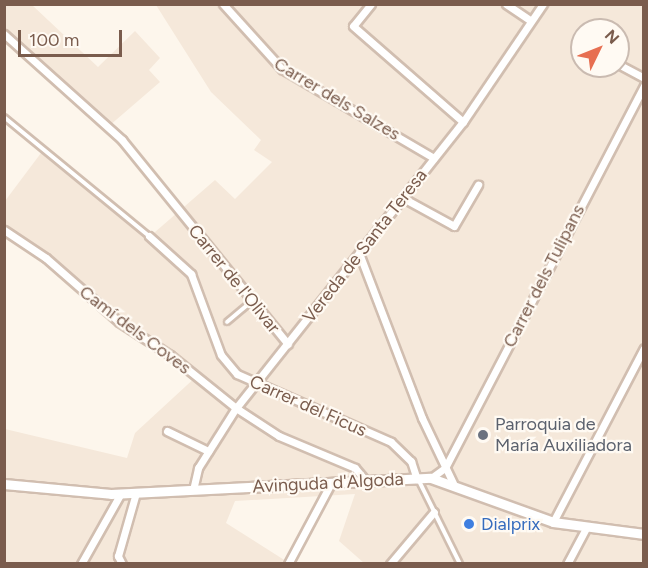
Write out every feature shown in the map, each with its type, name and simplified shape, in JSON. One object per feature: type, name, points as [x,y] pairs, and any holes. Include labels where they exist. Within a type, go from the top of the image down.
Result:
[{"type":"street","name":"Carrer dels Salzes","points":[[223,4],[282,69],[434,158]]},
{"type":"street","points":[[371,4],[353,26],[463,122]]},
{"type":"street","points":[[506,4],[531,21]]},
{"type":"street","name":"Vereda de Santa Teresa","points":[[193,490],[194,478],[208,451],[237,408],[463,122],[543,4]]},
{"type":"street","name":"Carrer de l'Olivar","points":[[4,34],[122,140],[288,344]]},
{"type":"street","points":[[630,70],[644,78]]},
{"type":"street","name":"Carrer dels Tulipans","points":[[431,478],[446,468],[644,85]]},
{"type":"street","points":[[403,198],[454,226],[478,185]]},
{"type":"street","name":"Camí dels Coves","points":[[4,230],[46,258],[119,322],[170,355],[237,408],[279,436],[355,468],[366,481]]},
{"type":"street","name":"Carrer del Ficus","points":[[149,236],[197,284],[225,361],[237,374],[391,442],[411,461],[417,479]]},
{"type":"street","points":[[359,254],[422,418],[453,483]]},
{"type":"street","points":[[553,522],[644,348]]},
{"type":"street","points":[[167,431],[208,451]]},
{"type":"street","name":"Avinguda d'Algoda","points":[[4,484],[136,493],[431,478],[453,483],[553,522],[586,529],[644,534]]},
{"type":"street","points":[[288,564],[331,483]]},
{"type":"street","points":[[81,564],[121,493]]},
{"type":"street","points":[[122,564],[118,556],[136,493]]},
{"type":"street","points":[[390,564],[434,512]]},
{"type":"street","points":[[567,564],[586,529]]},
{"type":"lane","points":[[4,117],[149,236]]},
{"type":"lane","points":[[227,322],[252,301]]},
{"type":"lane","points":[[417,479],[460,564]]},
{"type":"shaded area","points":[[5,5],[32,5],[98,67],[135,31],[160,58],[149,70],[160,82],[109,126],[5,31]]},
{"type":"shaded area","points":[[156,5],[643,5],[643,563],[364,563],[339,541],[355,494],[235,501],[226,523],[289,563],[5,563],[5,429],[127,458],[135,433],[199,374],[120,318],[52,259],[5,224],[5,201],[41,153],[147,239],[215,180],[235,199],[272,162],[254,150],[261,140],[211,92]]},
{"type":"place","name":"Parroquia de María Auxiliadora","points":[[483,435]]},
{"type":"place","name":"Dialprix","points":[[469,524]]}]
